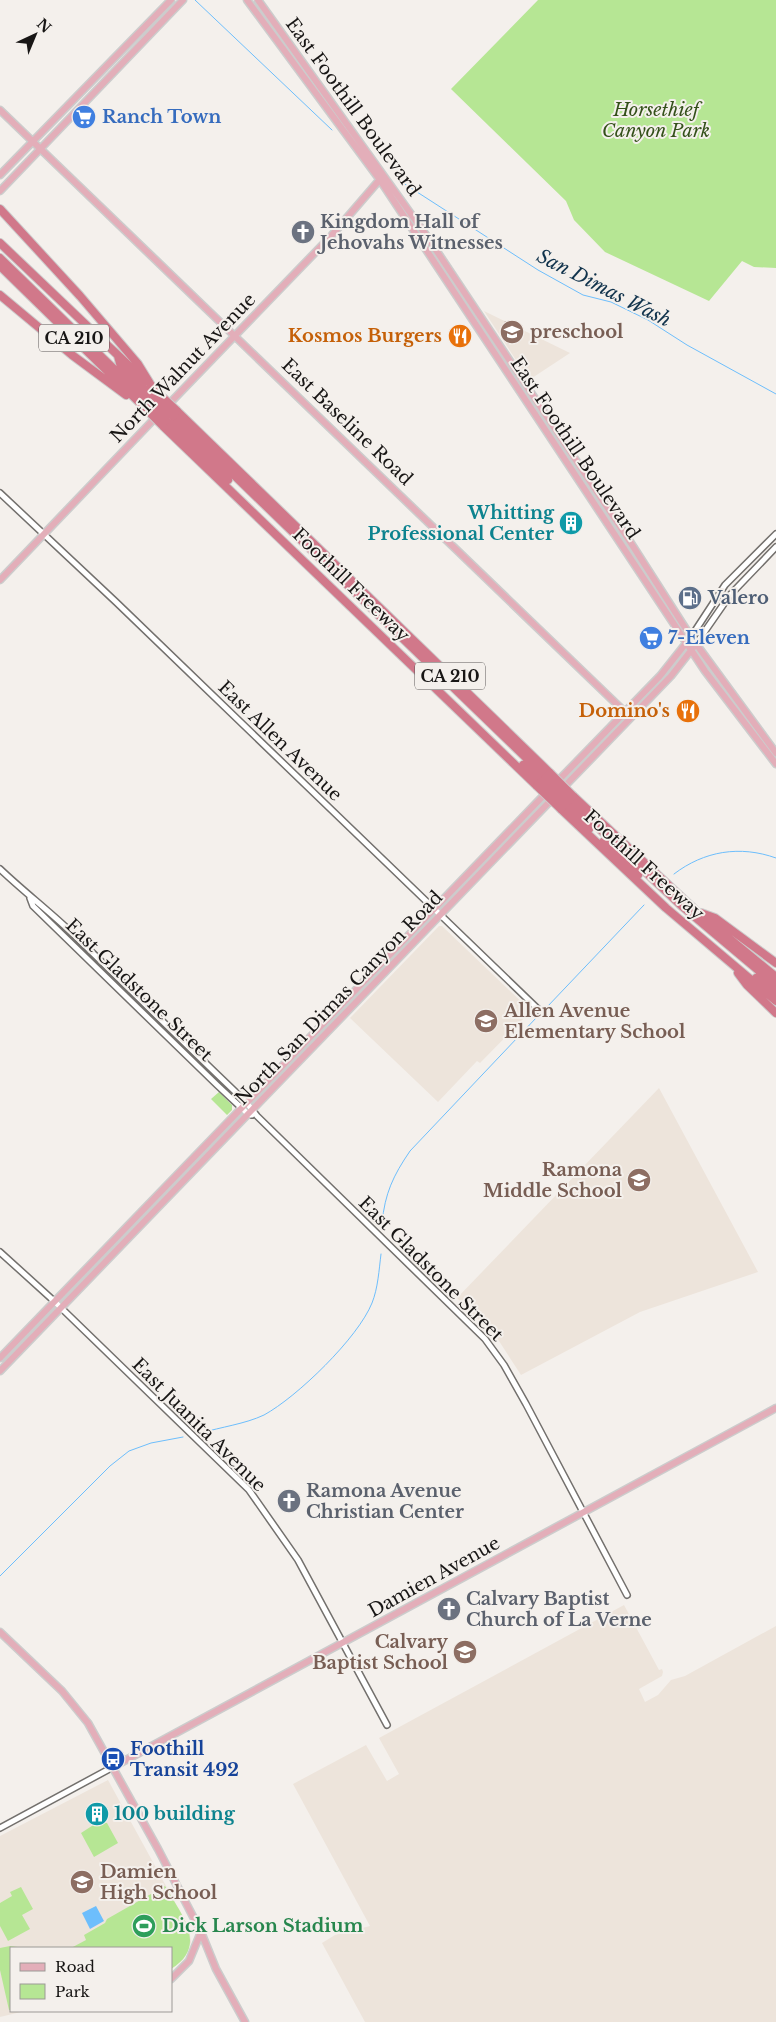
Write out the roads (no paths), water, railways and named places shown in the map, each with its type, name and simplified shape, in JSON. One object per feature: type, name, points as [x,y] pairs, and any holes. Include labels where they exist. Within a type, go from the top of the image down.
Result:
[{"type":"highway","points":[[0,208],[80,296],[138,364],[154,390]]},
{"type":"highway","name":"Foothill Freeway","points":[[0,243],[154,390],[154,403],[317,572],[492,743],[543,780],[567,802],[614,856],[731,963],[776,1001]]},
{"type":"highway","points":[[0,258],[154,403]]},
{"type":"highway","name":"Foothill Freeway","points":[[0,266],[170,418],[567,802],[614,839],[644,867],[776,977]]},
{"type":"highway","points":[[0,295],[72,355],[154,403]]},
{"type":"highway","points":[[117,354],[121,367],[154,403]]},
{"type":"highway","points":[[644,867],[683,907],[776,985]]},
{"type":"highway","points":[[642,882],[776,994]]},
{"type":"highway","points":[[695,910],[715,918],[776,963]]},
{"type":"highway","points":[[731,963],[746,985],[776,1013]]},
{"type":"main road","points":[[0,175],[171,0]]},
{"type":"main road","points":[[0,191],[182,0]]},
{"type":"main road","name":"East Foothill Boulevard","points":[[248,0],[382,177],[691,651],[776,764]]},
{"type":"main road","name":"East Foothill Boulevard","points":[[258,0],[382,177],[612,514],[691,637],[776,752]]},
{"type":"main road","name":"East Baseline Road","points":[[0,110],[631,718]]},
{"type":"main road","name":"North Walnut Avenue","points":[[0,580],[339,227],[382,177]]},
{"type":"main road","name":"North San Dimas Canyon Road","points":[[0,1358],[626,712],[687,644],[691,637]]},
{"type":"main road","name":"North San Dimas Canyon Road","points":[[0,1371],[631,718],[671,676],[696,644]]},
{"type":"main road","name":"Damien Avenue","points":[[113,1767],[776,1408]]},
{"type":"main road","points":[[0,1632],[72,1702],[88,1723],[201,1932],[216,1969],[245,2022]]},
{"type":"main road","points":[[172,1978],[189,1961],[201,1932]]},
{"type":"street","name":"East Allen Avenue","points":[[0,493],[116,602],[540,1011]]},
{"type":"street","points":[[691,637],[725,585],[776,534]]},
{"type":"street","points":[[696,644],[730,595],[776,547]]},
{"type":"street","name":"East Gladstone Street","points":[[0,869],[30,898],[38,901],[66,928],[244,1105],[258,1116],[485,1339],[504,1365],[627,1595]]},
{"type":"street","name":"East Juanita Avenue","points":[[0,1252],[54,1301],[249,1490],[298,1560],[387,1725]]},
{"type":"street","name":"Damien Avenue","points":[[0,1828],[113,1767]]},
{"type":"water","points":[[96,1906],[104,1921],[90,1929],[82,1913]]},
{"type":"waterway","name":"San Dimas Wash","points":[[195,0],[332,130]]},
{"type":"waterway","name":"San Dimas Wash","points":[[400,181],[538,270],[583,295],[611,302],[648,320],[687,345],[776,394]]},
{"type":"waterway","points":[[674,874],[698,860],[723,852],[749,852],[776,858]]},
{"type":"waterway","points":[[547,1007],[644,905]]},
{"type":"waterway","points":[[382,1223],[385,1203],[391,1185],[410,1151],[537,1017]]},
{"type":"waterway","points":[[201,1433],[264,1415],[293,1395],[309,1381],[340,1349],[365,1317],[374,1297],[381,1254]]},
{"type":"waterway","points":[[0,1576],[110,1466],[129,1451],[151,1443],[183,1437]]},
{"type":"place","name":"Ranch Town","points":[[84,117]]},
{"type":"place","name":"Kingdom Hall of Jehovahs Witnesses","points":[[303,232]]},
{"type":"place","name":"preschool","points":[[512,332]]},
{"type":"place","name":"Kosmos Burgers","points":[[460,336]]},
{"type":"place","name":"Whitting Professional Center","points":[[571,523]]},
{"type":"place","name":"Valero","points":[[690,598]]},
{"type":"place","name":"7-Eleven","points":[[651,638]]},
{"type":"place","name":"Domino's","points":[[688,711]]},
{"type":"place","name":"Allen Avenue Elementary School","points":[[486,1021]]},
{"type":"place","name":"Ramona Middle School","points":[[639,1180]]},
{"type":"place","name":"Ramona Avenue Christian Center","points":[[289,1501]]},
{"type":"place","name":"Calvary Baptist Church of La Verne","points":[[449,1609]]},
{"type":"place","name":"Calvary Baptist School","points":[[465,1652]]},
{"type":"place","name":"Foothill Transit 492","points":[[113,1759]]},
{"type":"place","name":"100 building","points":[[97,1814]]},
{"type":"place","name":"Damien High School","points":[[82,1882]]},
{"type":"place","name":"Dick Larson Stadium","points":[[144,1926]]},
{"type":"park label","name":"Horsethief Canyon Park","points":[[656,120]]}]
